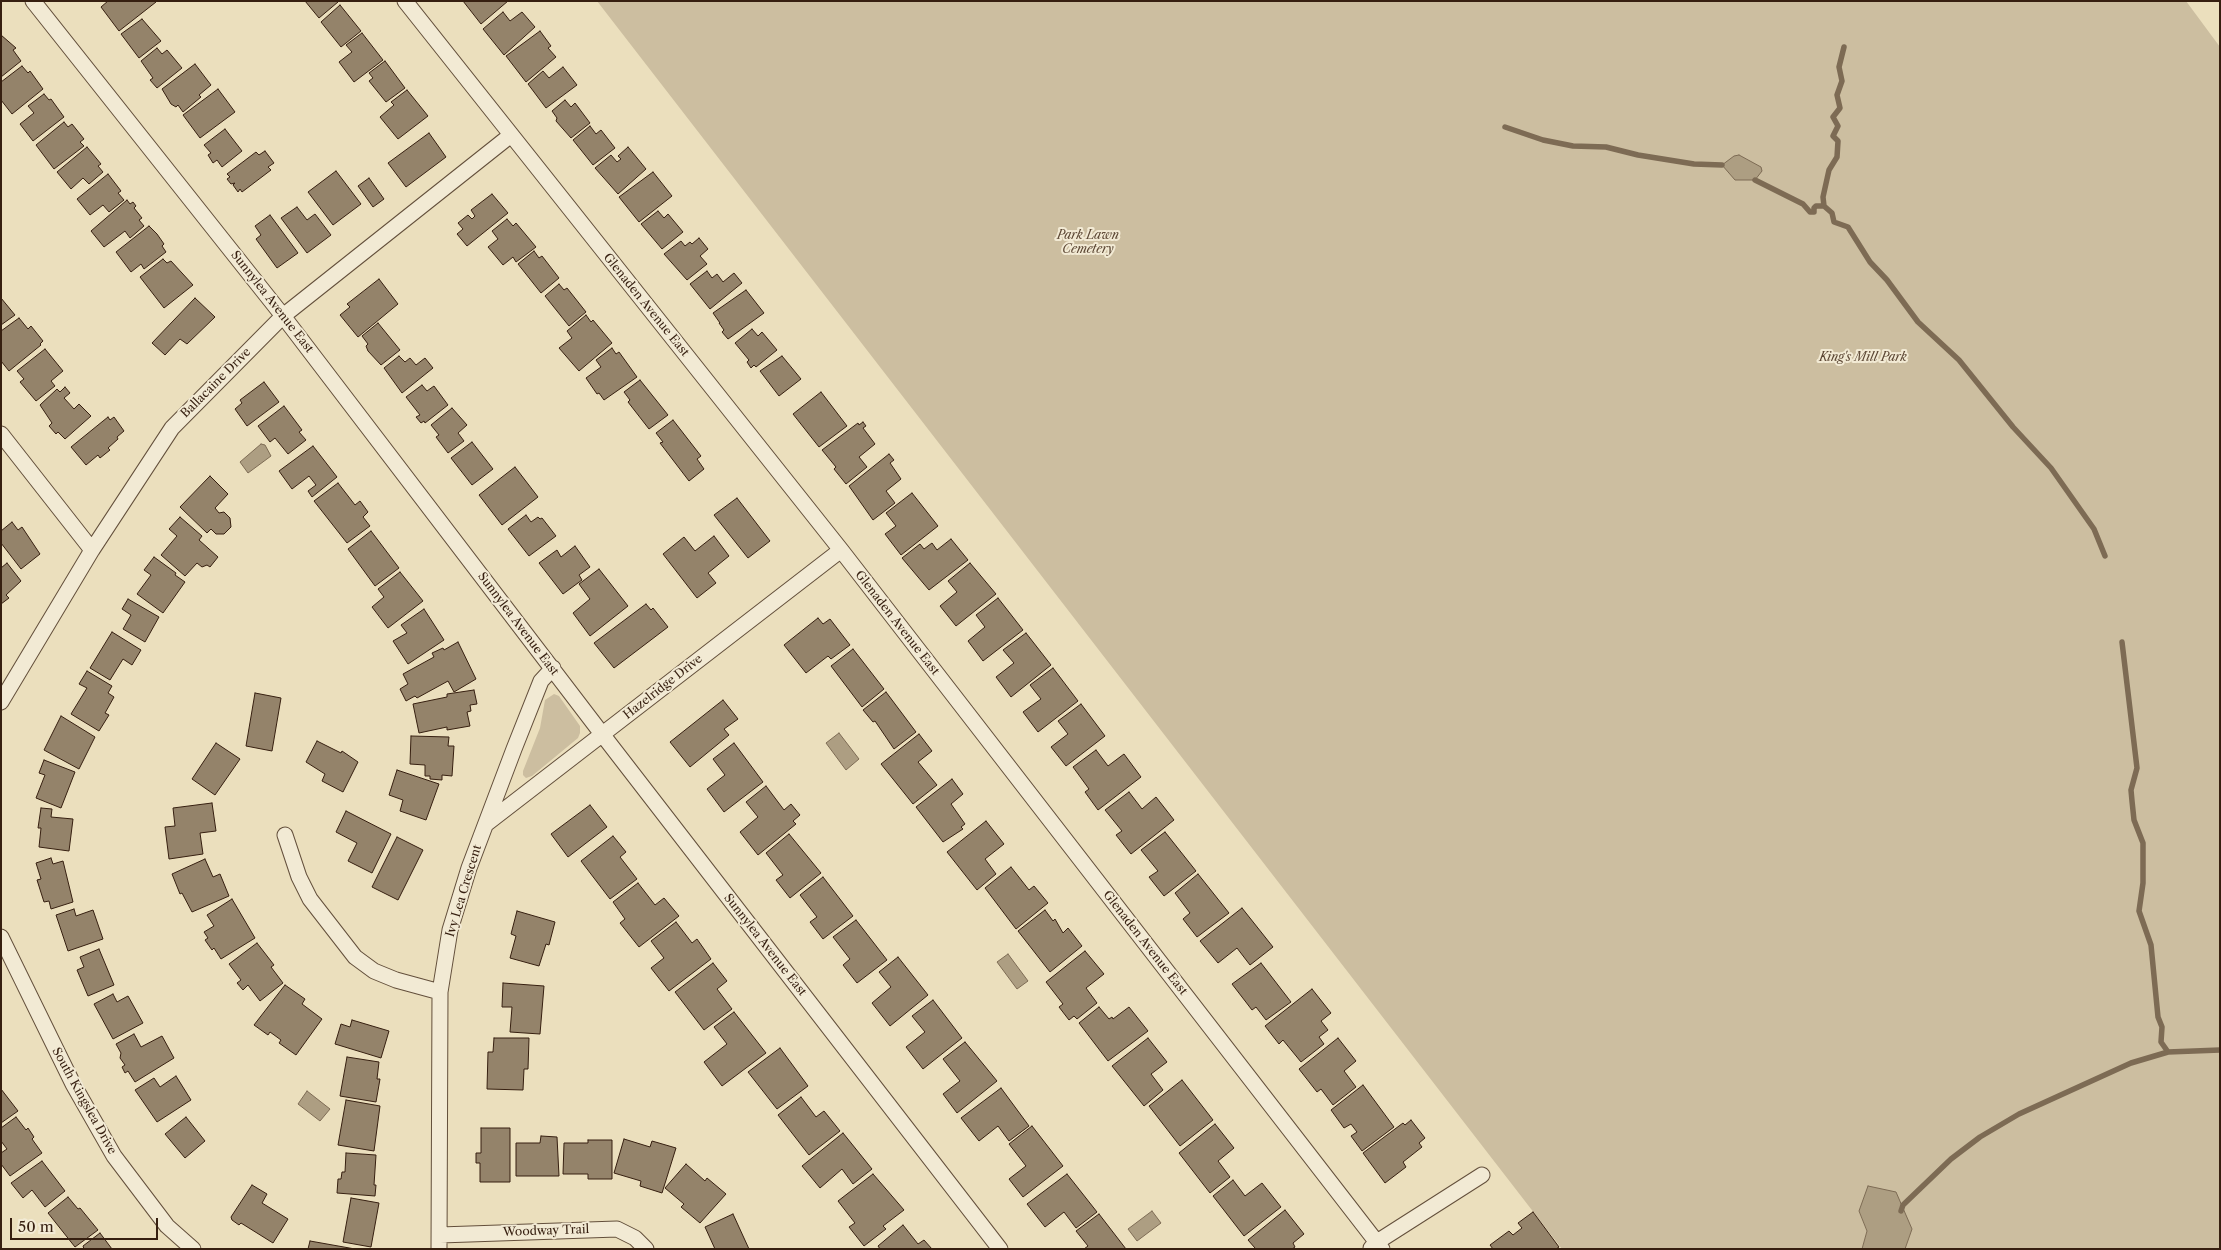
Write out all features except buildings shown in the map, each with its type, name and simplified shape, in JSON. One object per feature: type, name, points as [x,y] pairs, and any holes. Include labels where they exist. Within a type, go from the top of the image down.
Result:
[{"type":"street","name":"Sunnylea Avenue East","points":[[33,1],[283,316],[602,734],[1000,1249]]},
{"type":"street","name":"Glenaden Avenue East","points":[[405,1],[841,550],[1376,1247]]},
{"type":"street","name":"Ballacaine Drive","points":[[1,702],[92,550],[172,428],[283,316],[511,135]]},
{"type":"street","points":[[1,434],[92,550]]},
{"type":"street","name":"Hazelridge Drive","points":[[486,824],[841,550]]},
{"type":"street","name":"Ivy Lea Crescent","points":[[439,1242],[440,992],[450,930],[486,824],[541,681],[552,668]]},
{"type":"street","points":[[285,835],[299,877],[310,899],[355,957],[374,971],[396,980],[440,992]]},
{"type":"street","name":"South Kingslea Drive","points":[[1,936],[73,1084],[114,1156],[167,1226],[193,1249]]},
{"type":"street","points":[[1376,1247],[1482,1175]]},
{"type":"street","name":"Woodway Trail","points":[[439,1242],[617,1229],[636,1238],[646,1249]]},
{"type":"green space","name":"King's Mill Park","points":[[597,1],[2186,1],[2220,47],[2220,1249],[1905,1249],[1912,1228],[1859,1211],[1867,1231],[1862,1249],[1562,1249]]},
{"type":"green space","points":[[554,694],[559,696],[580,726],[580,733],[578,738],[532,776],[526,778],[523,775],[523,771],[540,728],[545,700]]},
{"type":"shaded area","points":[[1739,155],[1761,167],[1762,171],[1755,180],[1735,180],[1722,165],[1734,156]]},
{"type":"shaded area","points":[[261,444],[265,445],[271,456],[248,473],[240,462]]},
{"type":"shaded area","points":[[839,733],[859,759],[846,770],[826,743]]},
{"type":"shaded area","points":[[1008,954],[1028,981],[1017,989],[997,962]]},
{"type":"shaded area","points":[[307,1091],[330,1109],[320,1121],[298,1104]]},
{"type":"shaded area","points":[[1868,1186],[1896,1192],[1912,1229],[1905,1249],[1862,1249],[1867,1231],[1859,1211]]},
{"type":"shaded area","points":[[1152,1211],[1161,1223],[1137,1241],[1128,1229]]},
{"type":"waterway","points":[[1824,206],[1823,197],[1829,170],[1837,157],[1838,141],[1833,136],[1838,126],[1833,117],[1840,108],[1837,95],[1842,81],[1839,67],[1844,47]]},
{"type":"waterway","points":[[1505,127],[1543,140],[1573,146],[1606,147],[1638,155],[1694,164],[1722,165]]},
{"type":"waterway","points":[[1755,180],[1803,204],[1810,212],[1814,212],[1816,206],[1824,206],[1832,213],[1834,222],[1848,227],[1870,262],[1887,280],[1918,322],[1959,360],[2013,427],[2051,468],[2094,529],[2105,556]]},
{"type":"waterway","points":[[2122,642],[2137,768],[2131,790],[2132,801],[2134,820],[2143,843],[2143,883],[2139,911],[2151,945],[2158,1017],[2162,1027],[2161,1042],[2168,1052]]},
{"type":"waterway","points":[[1901,1211],[1903,1205],[1951,1159],[1980,1137],[2019,1114],[2131,1063],[2168,1052],[2220,1050]]},
{"type":"park label","name":"Park Lawn Cemetery","points":[[1088,243]]}]
